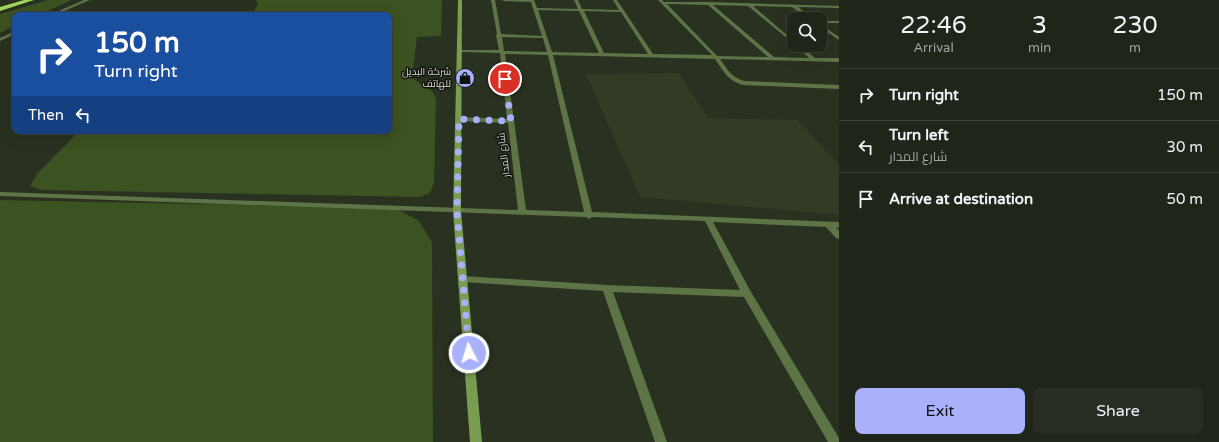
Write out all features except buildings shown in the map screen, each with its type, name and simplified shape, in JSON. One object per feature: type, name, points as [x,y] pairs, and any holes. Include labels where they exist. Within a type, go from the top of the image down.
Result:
[{"type":"highway","points":[[0,3],[12,0]]},
{"type":"highway","points":[[0,9],[31,0]]},
{"type":"street","points":[[58,12],[88,0]]},
{"type":"street","points":[[460,0],[457,211],[476,442]]},
{"type":"street","name":"شارع المدار","points":[[493,0],[502,52],[522,213]]},
{"type":"street","points":[[504,0],[532,0],[550,52],[589,216]]},
{"type":"street","points":[[576,0],[602,54]]},
{"type":"street","points":[[615,0],[651,56]]},
{"type":"street","points":[[704,0],[772,58]]},
{"type":"street","points":[[662,1],[708,4],[839,7]]},
{"type":"street","points":[[662,1],[716,57],[730,77],[734,80],[743,83],[839,87]]},
{"type":"street","points":[[749,5],[787,37]]},
{"type":"street","points":[[792,6],[801,12]]},
{"type":"street","points":[[535,9],[622,11]]},
{"type":"street","points":[[827,22],[839,22]]},
{"type":"street","points":[[827,30],[839,39]]},
{"type":"street","points":[[0,40],[12,34]]},
{"type":"street","points":[[498,35],[544,37]]},
{"type":"street","points":[[460,51],[839,60]]},
{"type":"street","points":[[806,52],[814,59]]},
{"type":"street","points":[[459,119],[511,121]]},
{"type":"street","points":[[0,194],[839,225]]},
{"type":"street","points":[[708,219],[747,294],[835,442]]},
{"type":"street","points":[[829,225],[839,236]]},
{"type":"street","points":[[463,279],[606,288],[747,294]]},
{"type":"street","points":[[606,288],[661,442]]},
{"type":"shaded area","points":[[679,73],[708,118],[798,120],[839,165],[839,215],[640,197],[586,74]]},
{"type":"green space","points":[[48,0],[72,0],[46,12],[12,12],[12,27],[0,33],[0,14]]},
{"type":"green space","points":[[256,0],[442,0],[441,36],[417,37],[412,78],[432,91],[436,98],[434,183],[430,193],[420,197],[41,190],[30,186],[37,174],[76,134],[392,134],[392,12],[253,12],[258,5]]},
{"type":"green space","points":[[0,200],[395,208],[419,221],[432,242],[433,442],[0,442]]},
{"type":"place","name":"شركة البديل للهاتف","points":[[465,78]]},
{"type":"route","points":[[469,353],[457,211],[459,119],[511,121],[505,79]]}]
